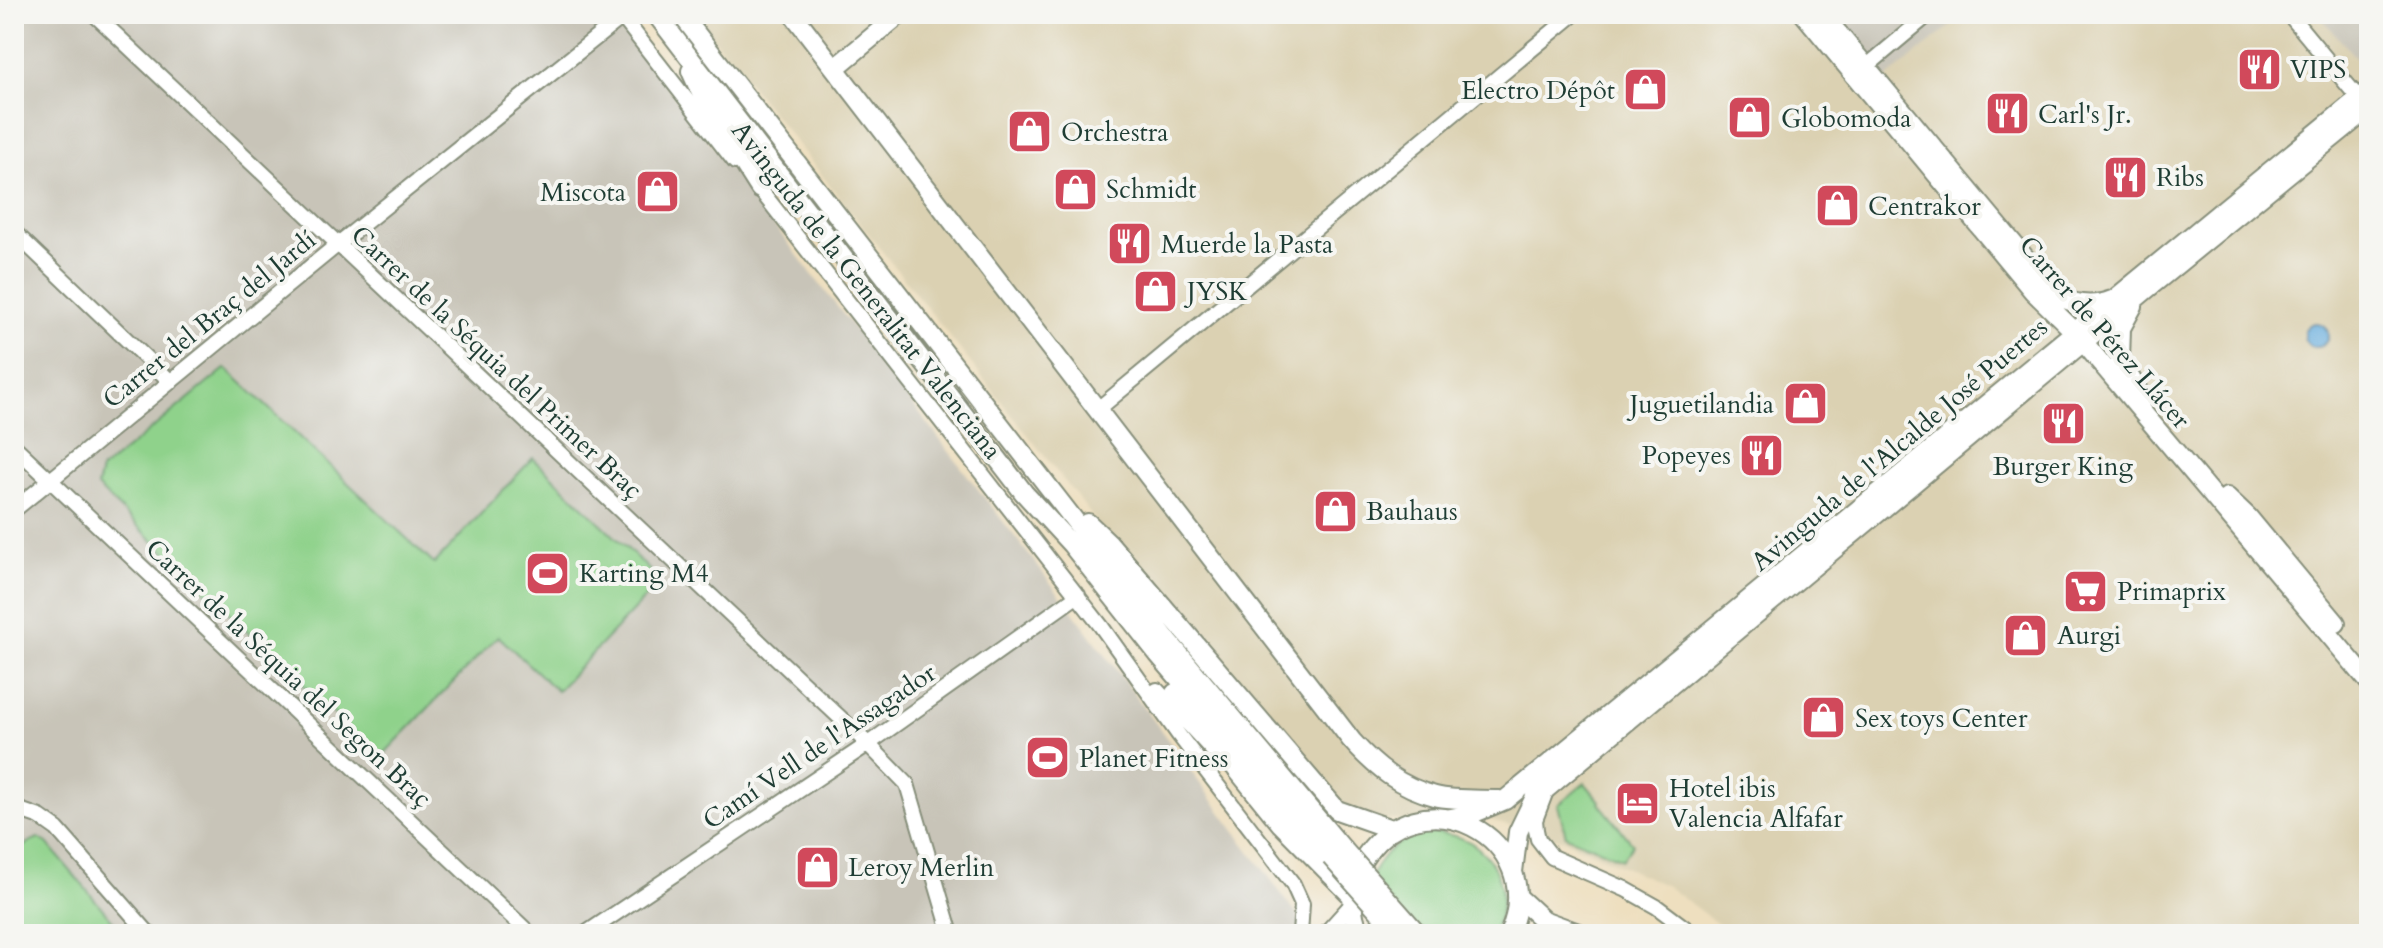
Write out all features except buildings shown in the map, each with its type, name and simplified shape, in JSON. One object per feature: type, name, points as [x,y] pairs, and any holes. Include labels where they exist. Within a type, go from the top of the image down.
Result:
[{"type":"street","name":"Carrer de la Séquia del Primer Braç","points":[[94,14],[907,784],[951,934]]},
{"type":"street","points":[[656,14],[1066,547],[1115,618],[1281,824]]},
{"type":"street","points":[[793,14],[1372,764],[1397,781],[1437,796],[1505,800]]},
{"type":"street","points":[[835,68],[900,14]]},
{"type":"street","points":[[1097,410],[1574,14]]},
{"type":"street","name":"Carrer de Pérez Llácer","points":[[1804,14],[2033,291],[2080,337],[2369,682]]},
{"type":"street","name":"Carrer de Pérez Llácer","points":[[1822,14],[2056,295],[2087,305],[2115,299]]},
{"type":"street","points":[[1866,67],[1929,14]]},
{"type":"street","points":[[2289,14],[2366,101]]},
{"type":"street","name":"Carrer del Braç del Jardí","points":[[14,510],[621,15]]},
{"type":"street","name":"Avinguda de la Generalitat Valenciana","points":[[621,15],[1101,626]]},
{"type":"street","points":[[685,18],[1399,934]]},
{"type":"street","points":[[676,39],[706,104],[760,189]]},
{"type":"street","name":"Avinguda de l'Alcalde José Puertes","points":[[1451,818],[1472,814],[1505,800],[2080,337],[2138,297],[2366,101]]},
{"type":"street","name":"Avinguda de l'Alcalde José Puertes","points":[[1513,872],[1518,832],[1534,799],[2080,337],[2115,299],[2366,101]]},
{"type":"street","points":[[14,232],[171,382]]},
{"type":"street","name":"Carrer de Pérez Llácer","points":[[2138,297],[2121,328],[2120,360],[2138,392],[2369,663]]},
{"type":"street","name":"Carrer de la Séquia del Segon Braç","points":[[14,446],[530,934]]},
{"type":"street","points":[[1044,480],[1109,543],[1337,810],[1391,829]]},
{"type":"street","points":[[1024,493],[1071,544],[1158,654],[1337,853],[1418,934]]},
{"type":"street","name":"Camí Vell de l'Assagador","points":[[585,934],[868,744],[1078,595]]},
{"type":"street","points":[[1101,626],[1189,726],[1352,900]]},
{"type":"street","points":[[1101,626],[1178,734],[1293,884],[1302,904],[1300,934]]},
{"type":"street","points":[[1547,790],[1535,820],[1538,839],[1552,857],[1625,889],[1657,907],[1693,934]]},
{"type":"street","points":[[14,808],[40,817],[57,829],[149,934]]},
{"type":"street","points":[[1360,934],[1352,900],[1357,870],[1371,847],[1391,829],[1410,820],[1430,817],[1451,818],[1471,825],[1489,837],[1503,853],[1513,872],[1517,896],[1515,921],[1509,934]]},
{"type":"street","points":[[1517,896],[1543,920],[1581,934]]},
{"type":"street","points":[[1325,934],[1352,900]]},
{"type":"shaded area","points":[[14,14],[611,14],[1087,630],[1311,934],[14,934]]},
{"type":"shaded area","points":[[694,14],[1823,14],[1880,83],[1965,14],[2318,14],[2365,69],[2369,67],[2369,934],[1731,934],[1667,886],[1564,840],[1487,819],[1334,821]]},
{"type":"shaded area","points":[[1823,14],[1965,14],[1880,84]]},
{"type":"shaded area","points":[[2318,14],[2369,14],[2369,67],[2366,70]]},
{"type":"green space","points":[[226,368],[434,564],[533,458],[661,581],[557,691],[498,636],[380,758],[97,487],[101,470]]},
{"type":"green space","points":[[1585,783],[1633,844],[1622,859],[1566,836],[1558,805]]},
{"type":"green space","points":[[1436,832],[1472,844],[1493,866],[1502,900],[1492,934],[1378,934],[1372,923],[1368,900],[1369,888],[1378,866],[1398,844],[1413,836]]},
{"type":"green space","points":[[38,838],[47,843],[124,934],[14,934],[14,854]]},
{"type":"water","points":[[2316,323],[2324,327],[2328,335],[2324,343],[2316,347],[2308,343],[2304,335],[2308,327]]},
{"type":"place","name":"VIPS","points":[[2259,69]]},
{"type":"place","name":"Electro Dépôt","points":[[1646,90]]},
{"type":"place","name":"Carl's Jr.","points":[[2007,114]]},
{"type":"place","name":"Globomoda","points":[[1750,118]]},
{"type":"place","name":"Orchestra","points":[[1030,132]]},
{"type":"place","name":"Ribs","points":[[2125,177]]},
{"type":"place","name":"Schmidt","points":[[1075,189]]},
{"type":"place","name":"Miscota","points":[[657,192]]},
{"type":"place","name":"Centrakor","points":[[1837,206]]},
{"type":"place","name":"Muerde la Pasta","points":[[1130,244]]},
{"type":"place","name":"JYSK","points":[[1156,291]]},
{"type":"place","name":"Juguetilandia","points":[[1805,404]]},
{"type":"place","name":"Burger King","points":[[2063,423]]},
{"type":"place","name":"Popeyes","points":[[1762,455]]},
{"type":"place","name":"Bauhaus","points":[[1335,511]]},
{"type":"place","name":"Karting M4","points":[[548,573]]},
{"type":"place","name":"Primaprix","points":[[2086,591]]},
{"type":"place","name":"Aurgi","points":[[2026,635]]},
{"type":"place","name":"Sex toys Center","points":[[1824,718]]},
{"type":"place","name":"Planet Fitness","points":[[1048,758]]},
{"type":"place","name":"Hotel ibis Valencia Alfafar","points":[[1638,803]]},
{"type":"place","name":"Leroy Merlin","points":[[817,867]]}]
